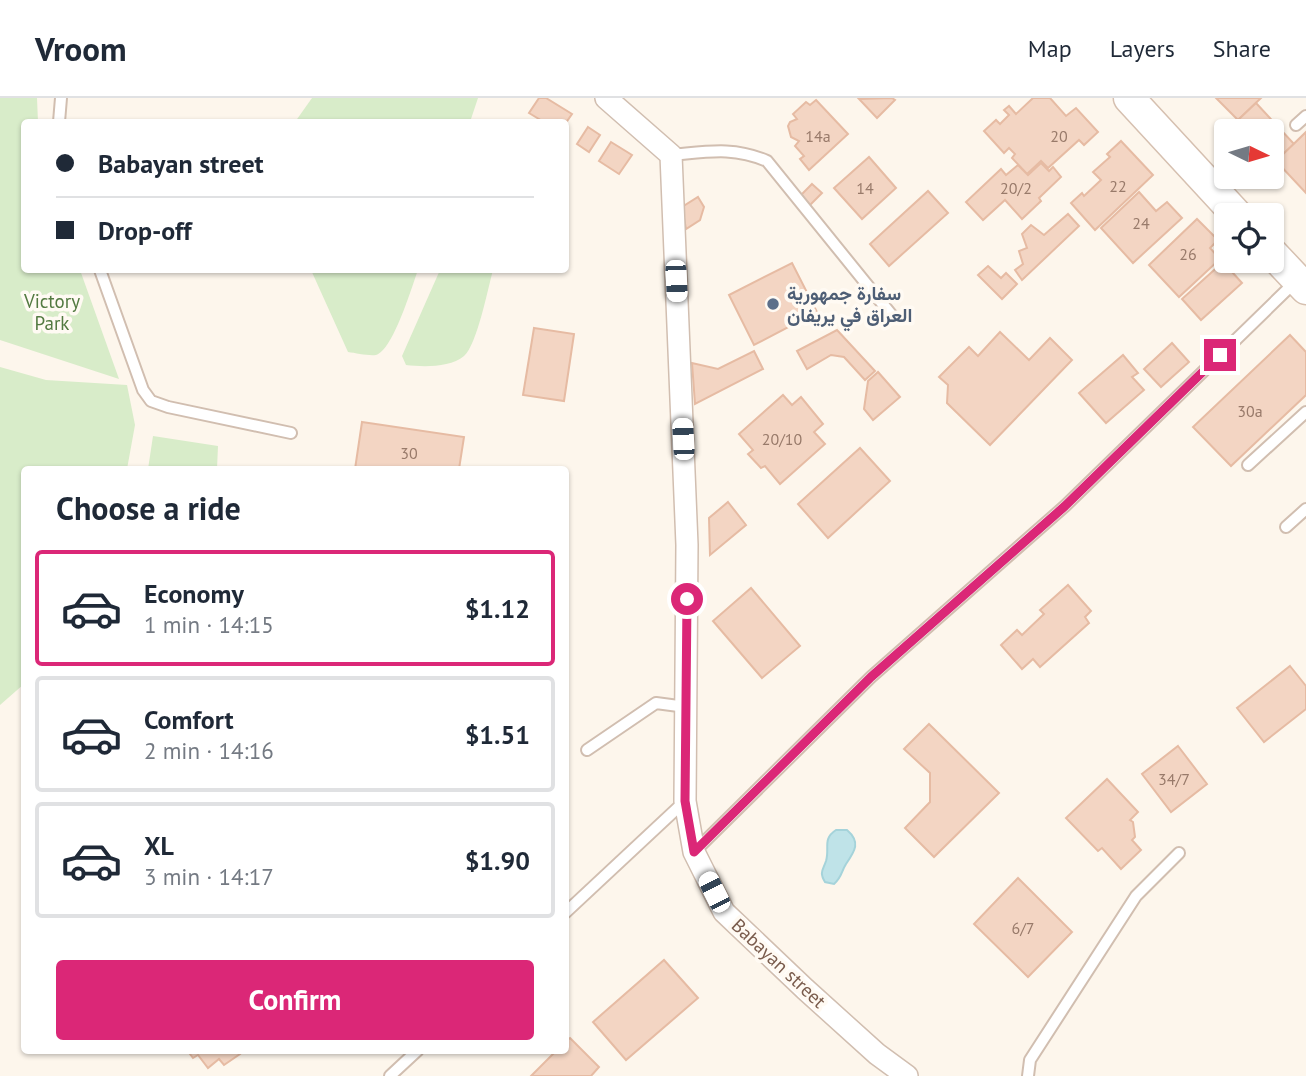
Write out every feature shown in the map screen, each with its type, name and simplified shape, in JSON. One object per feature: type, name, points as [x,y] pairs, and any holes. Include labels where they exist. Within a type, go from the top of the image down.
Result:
[{"type":"street","points":[[606,98],[671,155]]},
{"type":"street","points":[[1129,98],[1226,203]]},
{"type":"street","name":"Babayan street","points":[[671,155],[687,545],[685,801],[694,852],[724,912],[877,1054],[907,1076]]},
{"type":"street","points":[[1284,266],[1302,285]]},
{"type":"lane","points":[[59,119],[61,98]]},
{"type":"lane","points":[[1296,125],[1306,116]]},
{"type":"lane","points":[[671,155],[730,150],[748,153],[766,161],[894,318]]},
{"type":"lane","points":[[101,273],[143,390],[151,401],[291,433]]},
{"type":"lane","points":[[694,852],[871,677],[1065,506],[1302,285]]},
{"type":"lane","points":[[1248,465],[1306,412]]},
{"type":"lane","points":[[1286,527],[1306,509]]},
{"type":"lane","points":[[587,750],[656,703],[686,706]]},
{"type":"lane","points":[[569,909],[685,801]]},
{"type":"lane","points":[[1028,1076],[1030,1060],[1136,897],[1179,853]]},
{"type":"lane","points":[[390,1076],[414,1054]]},
{"type":"green space","name":"Victory Park","points":[[0,98],[37,98],[38,119],[21,119],[21,273],[81,273],[119,379],[0,340]]},
{"type":"green space","points":[[312,98],[478,98],[471,119],[297,119]]},
{"type":"green space","points":[[312,273],[417,273],[395,331],[382,351],[376,355],[348,352]]},
{"type":"green space","points":[[439,273],[492,273],[478,329],[464,356],[451,363],[420,366],[406,365],[402,356]]},
{"type":"green space","points":[[0,367],[46,380],[127,385],[135,425],[128,466],[21,466],[21,687],[0,705]]},
{"type":"green space","points":[[153,436],[218,446],[217,466],[148,466]]},
{"type":"water","points":[[836,830],[847,830],[854,839],[855,847],[834,884],[825,882],[822,873],[828,840]]},
{"type":"building","points":[[539,98],[546,98],[572,114],[568,119],[539,119],[529,113]]},
{"type":"building","points":[[1033,98],[1050,98],[1066,116],[1076,108],[1098,132],[1084,145],[1079,140],[1048,168],[1041,161],[1027,174],[1012,158],[1015,154],[1009,148],[1004,153],[984,131],[996,120],[1000,124],[1009,115],[1004,110],[1009,106],[1016,114]]},
{"type":"building","points":[[1216,98],[1261,98],[1239,119]]},
{"type":"building","points":[[859,99],[895,100],[877,118]]},
{"type":"building","points":[[816,100],[848,134],[809,170],[800,159],[804,156],[795,146],[799,141],[791,137],[788,126],[797,119],[793,114],[806,102],[810,105]]},
{"type":"building","points":[[1256,103],[1271,119],[1239,119]]},
{"type":"building","points":[[588,127],[600,135],[589,152],[577,144]]},
{"type":"building","points":[[1306,132],[1306,193],[1284,170],[1284,153]]},
{"type":"building","points":[[1284,133],[1294,144],[1284,153]]},
{"type":"building","points":[[1121,141],[1153,175],[1095,230],[1071,203],[1082,193],[1084,196],[1101,180],[1093,172],[1110,157],[1107,154]]},
{"type":"building","points":[[611,142],[632,155],[619,174],[599,161]]},
{"type":"building","points":[[869,157],[896,188],[862,219],[834,188]]},
{"type":"building","points":[[1041,163],[1049,171],[1053,167],[1061,177],[1022,219],[1005,200],[983,220],[966,202],[1001,169],[1006,175],[1018,165],[1028,175]]},
{"type":"building","points":[[812,184],[822,193],[809,206],[800,196]]},
{"type":"building","points":[[928,191],[948,213],[889,266],[870,244]]},
{"type":"building","points":[[1139,192],[1156,211],[1167,202],[1182,218],[1133,263],[1101,228]]},
{"type":"building","points":[[698,197],[704,207],[700,220],[686,229],[682,207]]},
{"type":"building","points":[[1068,214],[1079,226],[1022,280],[1015,270],[1023,264],[1019,251],[1027,248],[1022,234],[1031,225],[1044,235]]},
{"type":"building","points":[[1197,219],[1214,236],[1214,244],[1210,248],[1214,252],[1214,265],[1179,297],[1149,265]]},
{"type":"building","name":"سفارة جمهورية العراق في يريفان","points":[[792,263],[817,312],[754,345],[729,295]]},
{"type":"building","points":[[988,266],[1001,278],[1006,273],[1017,284],[1002,299],[978,275]]},
{"type":"building","points":[[1214,270],[1214,273],[1233,273],[1242,283],[1201,320],[1182,299]]},
{"type":"building","points":[[534,328],[574,334],[564,401],[523,395]]},
{"type":"building","points":[[837,330],[875,371],[865,380],[844,357],[831,355],[807,369],[797,351]]},
{"type":"building","points":[[1000,332],[1029,360],[1050,338],[1072,360],[990,445],[947,403],[948,385],[939,377],[969,347],[978,356]]},
{"type":"building","points":[[1290,335],[1306,352],[1306,395],[1231,466],[1193,427]]},
{"type":"building","points":[[1172,343],[1189,362],[1161,387],[1144,369]]},
{"type":"building","points":[[754,351],[763,369],[695,404],[692,363],[718,369]]},
{"type":"building","points":[[1123,355],[1138,373],[1132,377],[1144,390],[1106,423],[1079,393]]},
{"type":"building","points":[[878,372],[900,397],[873,420],[864,409],[868,381]]},
{"type":"building","points":[[783,395],[792,405],[801,397],[823,424],[814,432],[825,444],[780,484],[765,466],[761,468],[748,454],[753,450],[739,434]]},
{"type":"building","points":[[362,422],[464,437],[459,466],[355,466]]},
{"type":"building","points":[[860,448],[890,481],[828,538],[798,504]]},
{"type":"building","points":[[728,502],[746,525],[710,555],[709,518]]},
{"type":"building","points":[[1068,585],[1091,611],[1085,617],[1089,623],[1040,667],[1033,659],[1022,669],[1001,645],[1017,630],[1022,635],[1044,614],[1040,610]]},
{"type":"building","points":[[751,588],[800,646],[762,678],[713,621]]},
{"type":"building","points":[[1290,666],[1306,686],[1306,709],[1264,742],[1237,708]]},
{"type":"building","points":[[929,724],[999,793],[934,857],[905,828],[930,802],[930,773],[904,749]]},
{"type":"building","points":[[1178,746],[1207,784],[1171,812],[1142,774]]},
{"type":"building","points":[[1107,779],[1138,812],[1130,820],[1133,822],[1135,837],[1132,840],[1141,850],[1121,869],[1102,848],[1098,851],[1066,818]]},
{"type":"building","points":[[1018,878],[1072,932],[1028,977],[974,924]]},
{"type":"building","points":[[664,960],[698,998],[626,1060],[593,1022]]},
{"type":"building","points":[[569,1039],[599,1067],[591,1076],[531,1076],[553,1054],[569,1054]]},
{"type":"building","points":[[190,1054],[240,1054],[224,1065],[219,1059],[208,1068],[198,1055],[193,1058]]},
{"type":"place","name":"سفارة جمهورية العراق في يريفان","points":[[773,304]]},
{"type":"route","points":[[687,599],[685,801],[694,852],[871,677],[1065,506],[1220,355]]}]
